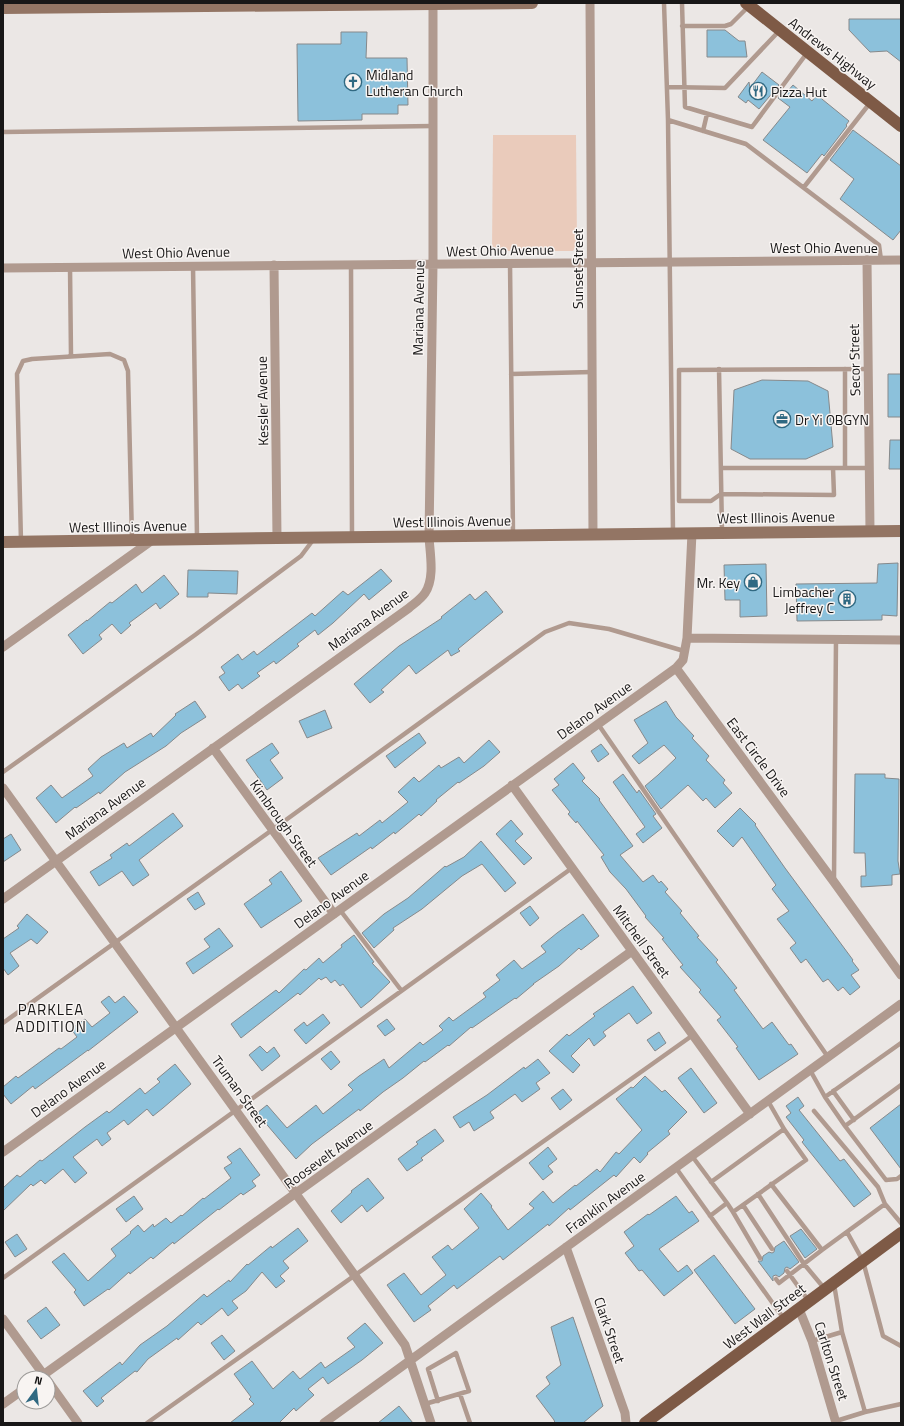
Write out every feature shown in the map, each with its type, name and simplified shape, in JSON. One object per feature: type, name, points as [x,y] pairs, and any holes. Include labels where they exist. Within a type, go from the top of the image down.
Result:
[{"type":"main road","points":[[3,8],[532,3]]},
{"type":"main road","name":"Andrews Highway","points":[[747,4],[901,126]]},
{"type":"main road","name":"West Illinois Avenue","points":[[3,542],[901,531]]},
{"type":"main road","name":"West Wall Street","points":[[645,1423],[901,1233]]},
{"type":"street","name":"Sunset Street","points":[[590,3],[593,535]]},
{"type":"street","name":"Mariana Avenue","points":[[3,899],[416,602],[426,592],[430,580],[429,537],[433,264],[433,4]]},
{"type":"street","name":"Secor Street","points":[[867,260],[867,369],[870,531]]},
{"type":"street","name":"West Ohio Avenue","points":[[3,268],[901,260]]},
{"type":"street","name":"Kessler Avenue","points":[[274,265],[277,538]]},
{"type":"street","points":[[676,668],[683,660],[687,638],[692,533]]},
{"type":"street","points":[[3,647],[151,541]]},
{"type":"street","points":[[687,638],[901,640]]},
{"type":"street","name":"East Circle Drive","points":[[676,668],[901,975]]},
{"type":"street","name":"Delano Avenue","points":[[3,1152],[676,668]]},
{"type":"street","name":"Kimbrough Street","points":[[212,748],[272,830],[337,912]]},
{"type":"street","name":"Mitchell Street","points":[[512,785],[750,1114]]},
{"type":"street","name":"Truman Street","points":[[3,788],[405,1345],[431,1423]]},
{"type":"street","name":"Roosevelt Avenue","points":[[55,1370],[632,951]]},
{"type":"street","name":"Franklin Avenue","points":[[324,1423],[901,1004]]},
{"type":"street","name":"Clark Street","points":[[566,1247],[625,1413],[626,1423]]},
{"type":"street","name":"Carlton Street","points":[[804,1305],[812,1341],[836,1422]]},
{"type":"street","points":[[3,1319],[38,1370]]},
{"type":"street","points":[[56,1394],[78,1423]]},
{"type":"street","points":[[3,1404],[16,1395]]},
{"type":"lane","points":[[664,3],[668,120],[673,534]]},
{"type":"lane","points":[[682,3],[684,87],[686,107],[752,127],[808,52]]},
{"type":"lane","points":[[682,26],[725,26],[731,24],[747,4]]},
{"type":"lane","points":[[667,87],[725,88],[780,30]]},
{"type":"lane","points":[[804,188],[871,102]]},
{"type":"lane","points":[[703,131],[707,114]]},
{"type":"lane","points":[[668,120],[746,144],[879,245],[881,260]]},
{"type":"lane","points":[[3,132],[433,126]]},
{"type":"lane","points":[[510,264],[510,374],[513,535]]},
{"type":"lane","points":[[351,265],[352,537]]},
{"type":"lane","points":[[194,266],[197,540]]},
{"type":"lane","points":[[70,267],[71,356]]},
{"type":"lane","points":[[21,542],[17,374],[23,361],[32,359],[110,354],[124,360],[128,371],[132,541]]},
{"type":"lane","points":[[719,369],[722,533]]},
{"type":"lane","points":[[845,369],[845,468]]},
{"type":"lane","points":[[833,468],[834,495],[721,494],[711,501],[679,501],[680,370],[867,369]]},
{"type":"lane","points":[[510,374],[592,372]]},
{"type":"lane","points":[[721,468],[869,468]]},
{"type":"lane","points":[[3,772],[195,635],[301,556],[315,537]]},
{"type":"lane","points":[[3,1023],[545,632],[570,623],[609,628],[684,651]]},
{"type":"lane","points":[[834,882],[836,639]]},
{"type":"lane","points":[[598,724],[828,1057]]},
{"type":"lane","points":[[3,1278],[235,1109],[572,868]]},
{"type":"lane","points":[[337,912],[401,990]]},
{"type":"lane","points":[[147,1423],[354,1274],[693,1035]]},
{"type":"lane","points":[[825,1097],[901,1043]]},
{"type":"lane","points":[[810,1070],[825,1097],[845,1126],[886,1180],[897,1179],[901,1176]]},
{"type":"lane","points":[[845,1126],[901,1085]]},
{"type":"lane","points":[[833,1091],[854,1120]]},
{"type":"lane","points":[[733,1212],[806,1160],[784,1129],[768,1101]]},
{"type":"lane","points":[[814,1111],[878,1188],[885,1204],[901,1223]]},
{"type":"lane","points":[[711,1182],[784,1129]]},
{"type":"lane","points":[[692,1156],[727,1203],[760,1258]]},
{"type":"lane","points":[[676,1168],[784,1320]]},
{"type":"lane","points":[[771,1184],[822,1250]]},
{"type":"lane","points":[[758,1194],[804,1264],[829,1286],[865,1412]]},
{"type":"lane","points":[[710,1216],[727,1203]]},
{"type":"lane","points":[[776,1279],[778,1283],[788,1273],[804,1264],[885,1204]]},
{"type":"lane","points":[[743,1205],[772,1249]]},
{"type":"lane","points":[[847,1232],[863,1261],[883,1336],[901,1346]]},
{"type":"lane","points":[[788,1273],[804,1305]]},
{"type":"lane","points":[[812,1341],[842,1332]]},
{"type":"lane","points":[[425,1404],[438,1401],[469,1391],[456,1353],[428,1369],[438,1401]]},
{"type":"lane","points":[[460,1394],[470,1423]]},
{"type":"lane","points":[[836,1422],[865,1412],[901,1404]]},
{"type":"shaded area","points":[[493,135],[576,135],[577,244],[573,251],[492,251]]},
{"type":"building","points":[[849,19],[901,19],[901,62],[887,51],[870,52],[849,30]]},
{"type":"building","points":[[707,30],[725,30],[739,41],[745,41],[747,57],[707,57]]},
{"type":"building","name":"Midland Lutheran Church","points":[[341,32],[367,32],[366,58],[407,58],[408,105],[398,105],[398,114],[362,114],[362,120],[298,121],[297,44],[341,44]]},
{"type":"building","name":"Pizza Hut","points":[[762,72],[779,85],[759,109],[748,100],[746,103],[738,97],[749,82],[750,88]]},
{"type":"building","points":[[793,85],[812,101],[817,95],[849,121],[846,125],[847,126],[824,156],[822,154],[807,173],[763,140],[790,107],[778,98],[784,90],[787,92]]},
{"type":"building","points":[[853,130],[901,166],[901,230],[893,240],[840,199],[854,179],[830,160]]},
{"type":"building","points":[[888,374],[901,374],[901,417],[888,417]]},
{"type":"building","name":"Dr Yi OBGYN","points":[[762,380],[808,381],[828,391],[833,447],[806,459],[750,459],[731,449],[734,390]]},
{"type":"building","points":[[890,440],[901,440],[901,469],[889,469]]},
{"type":"building","name":"Limbacher Jeffrey C","points":[[898,563],[897,616],[882,615],[882,620],[797,621],[796,584],[877,583],[878,564]]},
{"type":"building","name":"Mr. Key","points":[[766,564],[767,616],[740,617],[740,600],[725,600],[724,565]]},
{"type":"building","points":[[381,569],[392,581],[369,600],[364,594],[318,635],[315,630],[297,644],[299,646],[276,664],[274,661],[257,673],[260,676],[242,689],[238,684],[229,691],[219,677],[225,673],[221,667],[238,654],[242,660],[254,651],[257,655],[312,613],[315,616],[343,591],[348,595]]},
{"type":"building","points":[[188,570],[238,571],[237,594],[208,593],[208,597],[187,597]]},
{"type":"building","points":[[164,575],[179,594],[160,609],[156,603],[129,623],[131,625],[121,634],[112,624],[99,635],[102,639],[83,654],[68,635],[136,584],[142,593]]},
{"type":"building","points":[[486,591],[503,612],[458,649],[460,651],[451,656],[448,650],[416,674],[409,665],[381,690],[384,692],[370,703],[354,684],[399,646],[442,618],[441,617],[470,594],[475,600]]},
{"type":"building","points":[[195,701],[206,717],[181,733],[166,746],[125,772],[100,794],[99,792],[76,808],[75,807],[56,823],[36,798],[51,785],[62,798],[93,776],[88,769],[101,757],[124,743],[127,748],[151,733],[153,737],[176,715],[175,714]]},
{"type":"building","points":[[666,701],[676,717],[694,736],[692,738],[709,756],[706,760],[725,780],[723,783],[732,793],[715,808],[706,798],[703,801],[688,785],[661,809],[645,786],[676,758],[664,745],[639,764],[632,756],[648,743],[634,720]]},
{"type":"building","points":[[325,710],[332,728],[307,738],[299,721]]},
{"type":"building","points":[[419,733],[426,743],[395,768],[386,756]]},
{"type":"building","points":[[489,740],[500,752],[484,766],[459,783],[458,782],[436,800],[437,801],[421,816],[419,814],[395,834],[394,832],[372,849],[371,847],[331,875],[318,858],[357,833],[359,836],[380,820],[382,823],[408,802],[398,792],[414,777],[419,782],[439,765],[441,768],[459,757],[464,763]]},
{"type":"building","points":[[272,743],[279,753],[270,760],[283,778],[267,790],[246,760]]},
{"type":"building","points":[[601,744],[609,754],[598,762],[591,751]]},
{"type":"building","points":[[573,763],[585,778],[582,781],[600,799],[599,800],[633,846],[620,855],[643,882],[653,875],[659,883],[661,881],[668,889],[665,892],[682,911],[680,913],[699,936],[697,937],[718,960],[716,962],[737,988],[734,990],[763,1029],[772,1022],[789,1045],[791,1044],[798,1054],[759,1080],[736,1048],[738,1047],[717,1020],[721,1017],[699,992],[701,990],[680,967],[683,965],[662,939],[664,938],[645,917],[646,916],[626,889],[610,872],[601,857],[604,855],[577,821],[576,823],[568,814],[570,812],[552,790],[559,785],[554,779]]},
{"type":"building","points":[[623,774],[637,793],[639,790],[656,814],[653,816],[662,828],[643,843],[636,834],[645,827],[613,782]]},
{"type":"building","points":[[855,774],[885,774],[885,778],[899,779],[898,861],[900,874],[892,875],[892,885],[861,887],[861,876],[866,876],[865,853],[854,853]]},
{"type":"building","points":[[740,808],[756,824],[755,825],[785,868],[859,970],[851,975],[860,987],[850,995],[843,987],[838,991],[828,979],[823,982],[806,959],[801,963],[790,948],[796,943],[777,919],[789,911],[772,889],[776,885],[742,837],[733,847],[717,831]]},
{"type":"building","points":[[173,813],[183,826],[139,860],[149,875],[133,886],[122,871],[99,886],[90,872],[112,858],[110,855],[127,843],[129,846]]},
{"type":"building","points":[[511,820],[523,834],[515,841],[532,858],[524,865],[496,834]]},
{"type":"building","points":[[11,834],[21,850],[3,862],[3,839]]},
{"type":"building","points":[[481,841],[516,883],[505,892],[482,864],[462,876],[422,909],[393,928],[394,930],[374,948],[362,933],[384,914],[408,898],[445,866],[446,867],[464,857]]},
{"type":"building","points":[[281,871],[302,901],[261,928],[244,904],[272,884],[269,880]]},
{"type":"building","points":[[198,892],[205,904],[195,910],[187,899]]},
{"type":"building","points":[[530,906],[539,918],[530,926],[520,913]]},
{"type":"building","points":[[27,914],[48,932],[37,944],[31,939],[10,953],[19,966],[8,975],[3,968],[3,939],[19,928],[17,926]]},
{"type":"building","points":[[583,914],[599,936],[581,950],[579,948],[559,966],[533,984],[516,999],[515,998],[472,1028],[471,1027],[449,1046],[448,1045],[425,1062],[424,1061],[360,1111],[359,1109],[312,1144],[296,1159],[257,1113],[267,1105],[287,1128],[316,1105],[323,1114],[353,1090],[348,1085],[359,1076],[384,1059],[389,1068],[420,1042],[423,1045],[443,1030],[439,1026],[449,1017],[453,1021],[486,997],[483,993],[500,980],[496,975],[514,960],[522,969],[546,952],[541,946]]},
{"type":"building","points":[[219,928],[233,946],[193,974],[186,963],[210,947],[204,939]]},
{"type":"building","points":[[354,935],[374,962],[372,963],[390,982],[371,1000],[361,1008],[343,984],[340,986],[335,980],[331,983],[326,977],[321,980],[319,978],[300,995],[298,993],[241,1038],[231,1024],[276,990],[279,993],[304,969],[306,970],[319,958],[323,963],[342,947],[341,945]]},
{"type":"building","points":[[633,986],[652,1013],[637,1024],[629,1013],[603,1032],[606,1036],[594,1046],[589,1038],[571,1056],[580,1065],[573,1073],[549,1051],[567,1034],[569,1036],[595,1016],[593,1014]]},
{"type":"building","points":[[109,996],[115,1003],[124,996],[138,1012],[88,1051],[35,1089],[33,1086],[11,1104],[3,1094],[3,1087],[16,1076],[18,1078],[59,1048],[61,1049],[77,1037],[71,1029],[85,1019],[92,1027],[110,1013],[101,1002]]},
{"type":"building","points":[[323,1014],[330,1023],[306,1044],[294,1030],[304,1022],[307,1026]]},
{"type":"building","points":[[387,1019],[395,1029],[385,1036],[377,1026]]},
{"type":"building","points":[[659,1032],[666,1043],[655,1051],[647,1040]]},
{"type":"building","points":[[260,1046],[267,1053],[274,1047],[280,1056],[262,1071],[249,1055]]},
{"type":"building","points":[[331,1051],[340,1062],[331,1070],[321,1059]]},
{"type":"building","points":[[538,1059],[550,1073],[536,1083],[540,1089],[522,1102],[515,1094],[490,1112],[494,1118],[474,1131],[469,1122],[460,1128],[453,1117],[487,1095],[524,1067],[525,1069]]},
{"type":"building","points":[[175,1064],[191,1084],[153,1116],[147,1109],[128,1125],[124,1120],[107,1133],[111,1139],[102,1146],[97,1139],[73,1157],[87,1173],[75,1183],[63,1169],[45,1184],[41,1180],[33,1186],[31,1184],[3,1211],[3,1188],[17,1175],[20,1177],[40,1160],[42,1161],[107,1111],[109,1113],[140,1088],[145,1094],[160,1082],[157,1079]]},
{"type":"building","points":[[691,1068],[717,1103],[704,1113],[678,1078]]},
{"type":"building","points":[[645,1076],[662,1092],[665,1090],[687,1112],[668,1131],[670,1134],[647,1153],[648,1154],[640,1163],[634,1157],[616,1177],[614,1175],[570,1210],[569,1208],[549,1226],[548,1224],[503,1260],[500,1256],[457,1289],[454,1285],[428,1306],[431,1310],[414,1322],[387,1285],[404,1273],[421,1295],[446,1275],[432,1257],[448,1245],[452,1250],[479,1228],[464,1209],[481,1193],[492,1206],[491,1207],[508,1230],[534,1208],[529,1204],[543,1191],[553,1203],[597,1169],[600,1172],[616,1152],[619,1154],[642,1130],[616,1099],[631,1087],[633,1088]]},
{"type":"building","points":[[563,1089],[572,1100],[560,1110],[551,1098]]},
{"type":"building","points":[[798,1097],[804,1106],[799,1110],[840,1161],[844,1159],[871,1194],[854,1207],[802,1142],[804,1140],[786,1117],[791,1113],[786,1106]]},
{"type":"building","points":[[901,1104],[901,1169],[870,1128]]},
{"type":"building","points":[[435,1129],[444,1141],[421,1158],[423,1160],[407,1171],[398,1159],[418,1144],[416,1142]]},
{"type":"building","points":[[548,1147],[557,1159],[548,1166],[553,1172],[543,1180],[529,1163]]},
{"type":"building","points":[[240,1148],[260,1175],[252,1181],[256,1186],[243,1195],[241,1193],[219,1210],[218,1209],[174,1244],[173,1242],[153,1259],[151,1257],[130,1274],[129,1272],[109,1290],[108,1289],[84,1306],[74,1292],[76,1290],[52,1262],[64,1253],[88,1281],[116,1256],[111,1249],[131,1233],[130,1232],[138,1225],[144,1232],[153,1224],[154,1227],[166,1218],[171,1223],[231,1178],[224,1168],[232,1163],[227,1157]]},
{"type":"building","points":[[368,1178],[384,1198],[367,1212],[362,1205],[341,1223],[331,1211],[352,1192],[351,1191]]},
{"type":"building","points":[[134,1196],[143,1209],[126,1222],[116,1209]]},
{"type":"building","points":[[676,1196],[689,1213],[692,1211],[699,1221],[659,1249],[678,1272],[687,1265],[693,1273],[664,1296],[642,1270],[639,1271],[625,1253],[634,1246],[624,1232]]},
{"type":"building","points":[[298,1228],[308,1241],[283,1261],[289,1268],[280,1276],[285,1281],[276,1288],[262,1272],[246,1291],[232,1301],[238,1308],[228,1316],[222,1308],[201,1325],[198,1322],[178,1340],[177,1338],[148,1359],[137,1372],[135,1371],[101,1398],[104,1401],[97,1407],[83,1391],[120,1362],[122,1365],[140,1345],[167,1326],[204,1294],[207,1297],[229,1280],[230,1282],[247,1264],[248,1265],[271,1246],[272,1248]]},
{"type":"building","points":[[801,1229],[817,1249],[805,1258],[790,1236]]},
{"type":"building","points":[[17,1234],[27,1249],[15,1257],[5,1242]]},
{"type":"building","points":[[784,1241],[799,1262],[790,1269],[787,1267],[785,1268],[784,1273],[779,1277],[776,1275],[773,1276],[773,1281],[758,1261],[762,1261],[763,1256],[769,1252],[774,1252],[775,1247]]},
{"type":"building","points":[[714,1255],[755,1309],[735,1324],[694,1270]]},
{"type":"building","points":[[46,1307],[60,1325],[41,1339],[27,1321]]},
{"type":"building","points":[[573,1317],[603,1406],[583,1423],[555,1423],[536,1396],[550,1384],[546,1377],[561,1365],[551,1327]]},
{"type":"building","points":[[365,1323],[383,1343],[328,1384],[323,1377],[308,1389],[314,1395],[296,1411],[294,1408],[279,1423],[230,1423],[254,1404],[249,1399],[251,1397],[234,1374],[252,1361],[273,1389],[293,1371],[300,1379],[321,1362],[325,1368],[355,1347],[347,1338]]},
{"type":"building","points":[[222,1335],[235,1351],[224,1360],[211,1343]]},
{"type":"building","points":[[399,1406],[413,1423],[378,1423]]},
{"type":"place","name":"Midland Lutheran Church","points":[[353,82]]},
{"type":"place","name":"Pizza Hut","points":[[758,91]]},
{"type":"place","name":"Dr Yi OBGYN","points":[[782,419]]},
{"type":"place","name":"Mr. Key","points":[[753,582]]},
{"type":"place","name":"Limbacher Jeffrey C","points":[[847,599]]},
{"type":"district","name":"PARKLEA ADDITION","points":[[51,1018]]}]
